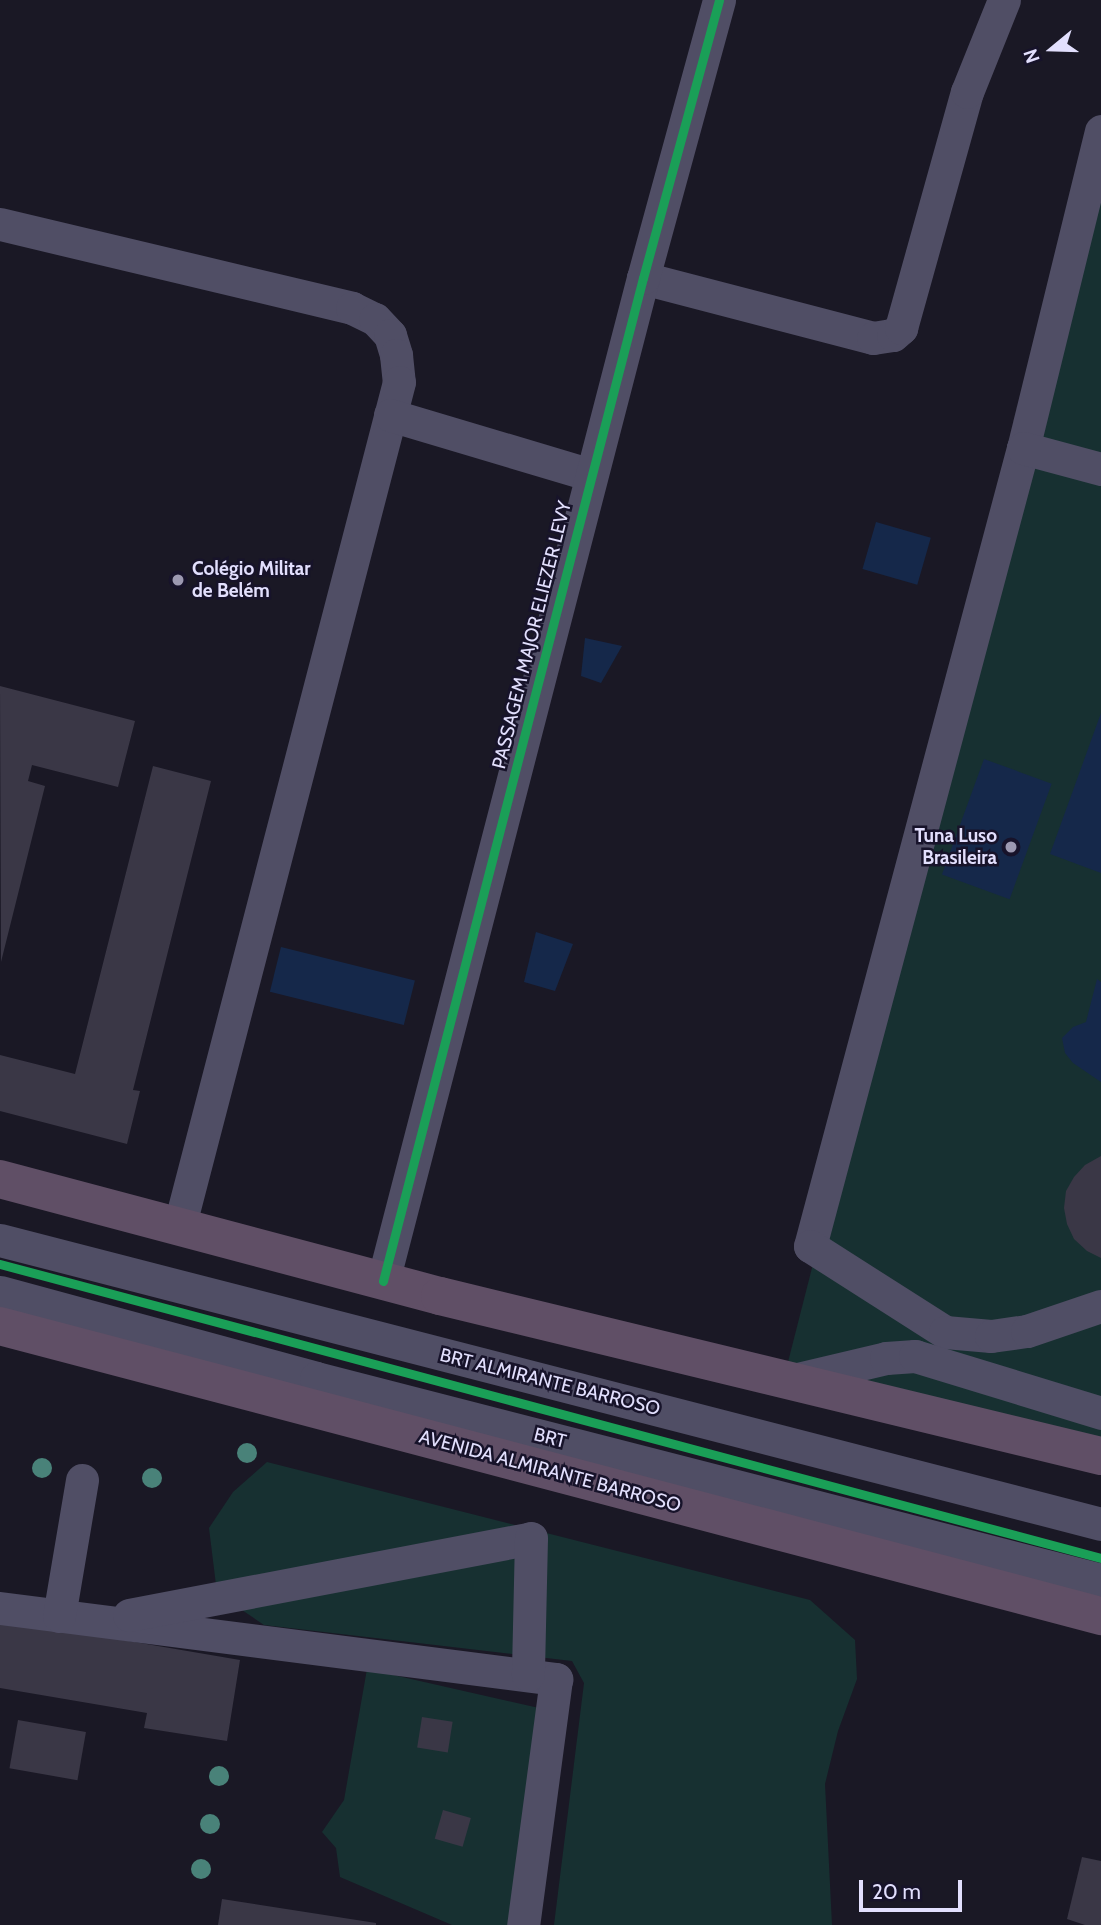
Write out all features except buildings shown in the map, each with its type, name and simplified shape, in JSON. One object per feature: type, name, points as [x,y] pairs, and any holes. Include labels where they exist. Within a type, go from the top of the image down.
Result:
[{"type":"highway","points":[[0,1179],[383,1281],[786,1382],[1101,1456]]},
{"type":"highway","name":"AVENIDA ALMIRANTE BARROSO","points":[[0,1326],[1101,1616]]},
{"type":"street","name":"PASSAGEM MAJOR ELIEZER LEVY","points":[[383,1281],[643,278],[719,0]]},
{"type":"street","points":[[643,278],[873,338],[893,335],[901,328],[967,92],[1004,0]]},
{"type":"street","points":[[1101,131],[1023,448],[810,1245],[945,1332],[991,1336],[1027,1331],[1101,1307]]},
{"type":"street","points":[[0,224],[352,308],[375,319],[390,335],[396,355],[399,382],[179,1228]]},
{"type":"street","points":[[390,415],[592,475]]},
{"type":"street","points":[[1023,448],[1101,468]]},
{"type":"street","name":"BRT ALMIRANTE BARROSO","points":[[0,1240],[1101,1524]]},
{"type":"street","name":"BRT","points":[[0,1292],[316,1378],[1101,1580]]},
{"type":"street","points":[[906,1308],[915,1356]]},
{"type":"street","points":[[786,1382],[886,1358],[915,1356],[1101,1413]]},
{"type":"street","points":[[59,1616],[82,1480]]},
{"type":"street","points":[[99,1620],[531,1538],[528,1675]]},
{"type":"street","points":[[0,1608],[555,1679],[523,1925]]},
{"type":"green space","name":"Tuna Luso Brasileira","points":[[1101,134],[1101,1457],[787,1366]]},
{"type":"green space","points":[[267,1462],[810,1600],[855,1640],[857,1679],[838,1731],[825,1784],[832,1925],[554,1925],[584,1683],[572,1661],[264,1625],[217,1593],[209,1528],[233,1492]]},
{"type":"green space","points":[[367,1669],[539,1708],[510,1925],[452,1925],[340,1877],[336,1848],[322,1832],[344,1800]]},
{"type":"water","points":[[876,522],[931,538],[917,585],[862,569]]},
{"type":"water","points":[[585,638],[622,646],[601,683],[581,676]]},
{"type":"water","points":[[1101,713],[1101,873],[1050,854]]},
{"type":"water","points":[[984,759],[1052,784],[1010,899],[942,875]]},
{"type":"water","points":[[536,932],[573,944],[555,991],[524,982]]},
{"type":"water","points":[[281,947],[415,980],[404,1025],[270,992]]},
{"type":"water","points":[[1097,979],[1101,982],[1101,1082],[1073,1063],[1065,1053],[1062,1038],[1073,1027],[1086,1022]]},
{"type":"cycle path","points":[[383,1281],[643,278],[719,0]]},
{"type":"cycle path","points":[[0,1264],[1101,1558]]},
{"type":"place","name":"Colégio Militar de Belém","points":[[178,580]]},
{"type":"place","name":"Tuna Luso Brasileira","points":[[1011,847]]}]
